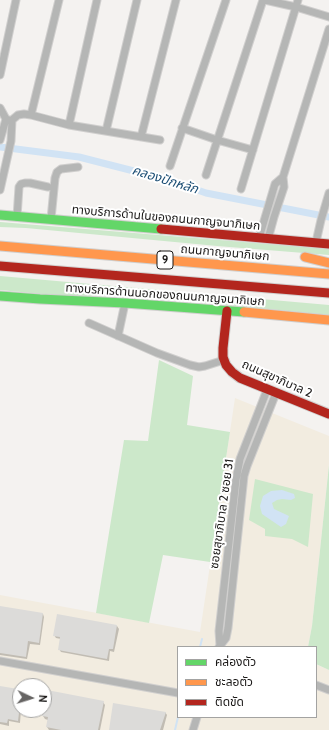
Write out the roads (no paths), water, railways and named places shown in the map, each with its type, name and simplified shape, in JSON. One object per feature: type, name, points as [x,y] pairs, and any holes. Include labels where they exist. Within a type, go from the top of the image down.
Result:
[{"type":"main road","name":"ทางบริการด้านในของถนนกาญจนาภิเษก","points":[[0,215],[329,244]]},
{"type":"main road","name":"ถนนกาญจนาภิเษก","points":[[0,246],[329,274]]},
{"type":"main road","points":[[305,257],[329,263]]},
{"type":"main road","name":"9","points":[[0,266],[329,293]]},
{"type":"main road","name":"ทางบริการด้านนอกของถนนกาญจนาภิเษก","points":[[0,296],[125,303],[329,320]]},
{"type":"main road","points":[[224,360],[223,348],[228,311]]},
{"type":"main road","name":"ถนนสุขาภิบาล 2","points":[[224,360],[226,365],[240,378],[329,414]]},
{"type":"street","points":[[0,75],[16,0]]},
{"type":"street","points":[[31,115],[59,0]]},
{"type":"street","points":[[68,125],[97,0]]},
{"type":"street","points":[[106,130],[137,0]]},
{"type":"street","points":[[141,137],[176,0]]},
{"type":"street","points":[[170,166],[226,0]]},
{"type":"street","points":[[206,175],[264,0],[297,3],[329,17]]},
{"type":"street","points":[[240,189],[297,3]]},
{"type":"street","points":[[263,239],[274,217],[284,187],[283,176],[329,29]]},
{"type":"street","points":[[0,108],[9,119],[11,141],[0,190]]},
{"type":"street","points":[[0,140],[9,119],[24,114],[68,125],[160,140]]},
{"type":"street","points":[[182,128],[253,150]]},
{"type":"street","points":[[51,219],[55,178],[57,172],[61,169],[78,168]]},
{"type":"street","points":[[263,239],[265,216],[275,184],[283,176]]},
{"type":"street","points":[[17,217],[19,187],[21,184],[30,183],[48,187]]},
{"type":"street","points":[[316,242],[324,207],[329,193]]},
{"type":"street","points":[[118,336],[125,303]]},
{"type":"street","points":[[88,323],[157,353],[190,365],[206,366],[224,360]]},
{"type":"street","name":"ซอยสุขาภิบาล 2 ซอย 31","points":[[221,646],[219,631],[236,480],[240,459],[267,390]]},
{"type":"street","name":"ซอยสุขาภิบาล 2 ซอย 31","points":[[222,646],[226,638],[228,628],[244,476],[276,393]]},
{"type":"street","points":[[247,440],[256,443]]},
{"type":"street","points":[[0,662],[177,693]]},
{"type":"street","points":[[317,684],[329,690]]},
{"type":"street","points":[[193,730],[197,718]]},
{"type":"water","points":[[282,490],[294,494],[295,498],[291,500],[277,500],[272,503],[274,509],[289,516],[286,524],[281,527],[262,514],[260,506],[263,496],[271,491]]},
{"type":"waterway","name":"คลองปักหลัก","points":[[0,147],[79,157],[169,180],[206,193],[329,217]]},
{"type":"waterway","points":[[200,646],[202,639]]},
{"type":"waterway","points":[[175,730],[178,718]]}]
